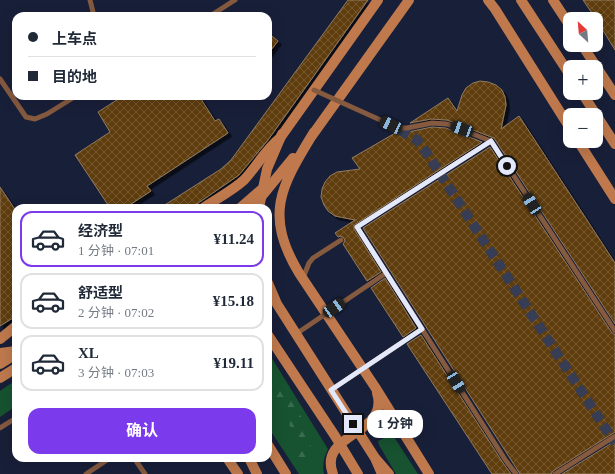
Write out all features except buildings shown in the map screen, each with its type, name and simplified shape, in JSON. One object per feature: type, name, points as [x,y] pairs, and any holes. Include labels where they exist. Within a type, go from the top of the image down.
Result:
[{"type":"street","points":[[209,204],[230,191],[243,180],[268,148],[282,134],[378,0]]},
{"type":"street","points":[[413,0],[406,4],[314,132],[290,173],[283,190],[280,220],[283,240],[303,279],[375,387],[429,474]]},
{"type":"street","points":[[488,0],[563,117]]},
{"type":"street","points":[[523,0],[563,60]]},
{"type":"street","points":[[523,0],[563,64]]},
{"type":"street","points":[[553,0],[563,15]]},
{"type":"street","points":[[559,0],[567,12]]},
{"type":"street","points":[[587,52],[615,95]]},
{"type":"street","points":[[593,52],[615,86]]},
{"type":"street","points":[[336,100],[400,130]]},
{"type":"street","points":[[587,100],[615,144]]},
{"type":"street","points":[[588,100],[615,140]]},
{"type":"street","points":[[255,204],[314,132]]},
{"type":"street","points":[[261,204],[267,169],[282,134]]},
{"type":"street","points":[[582,148],[615,199]]},
{"type":"street","points":[[245,204],[283,170]]},
{"type":"street","points":[[272,292],[277,304],[331,390],[375,458],[389,474]]},
{"type":"street","points":[[0,338],[12,329]]},
{"type":"street","points":[[0,338],[12,331]]},
{"type":"street","points":[[272,341],[335,436],[358,474]]},
{"type":"street","points":[[0,353],[12,351]]},
{"type":"street","points":[[0,360],[12,352]]},
{"type":"street","points":[[0,364],[12,356]]},
{"type":"street","points":[[0,378],[12,370]]},
{"type":"street","points":[[333,474],[331,463],[338,446],[368,425],[376,415],[379,406],[379,397],[375,387]]},
{"type":"street","points":[[368,425],[378,422],[387,423],[395,426],[405,435]]},
{"type":"street","points":[[272,451],[286,474]]},
{"type":"street","points":[[375,458],[382,474]]},
{"type":"street","points":[[230,462],[238,474]]},
{"type":"street","points":[[251,462],[257,474]]},
{"type":"lane","points":[[90,0],[93,12]]},
{"type":"lane","points":[[216,12],[235,0]]},
{"type":"lane","points":[[0,79],[12,97]]},
{"type":"lane","points":[[314,90],[398,128],[439,123],[452,126],[491,141],[615,331]]},
{"type":"lane","points":[[14,100],[26,117],[35,119],[47,114],[70,100]]},
{"type":"lane","points":[[491,141],[357,227],[506,462],[516,474]]},
{"type":"lane","points":[[303,279],[309,263],[340,240]]},
{"type":"lane","points":[[296,334],[386,273]]},
{"type":"lane","points":[[331,390],[422,329]]},
{"type":"lane","points":[[0,428],[12,420]]},
{"type":"lane","points":[[555,474],[615,436]]},
{"type":"lane","points":[[86,474],[104,462]]},
{"type":"lane","points":[[137,462],[145,474]]},
{"type":"green space","points":[[272,358],[328,449],[325,455],[323,467],[324,474],[299,474],[272,433]]},
{"type":"green space","points":[[272,369],[312,438],[306,472],[297,456],[288,418],[272,399]]},
{"type":"green space","points":[[12,383],[12,409],[0,417],[0,391]]},
{"type":"green space","points":[[388,436],[394,437],[418,474],[396,474],[378,441]]},
{"type":"tunnel","points":[[400,130],[417,140],[426,152],[615,443]]},
{"type":"route","points":[[353,424],[331,390],[422,329],[357,227],[491,141],[507,166]]}]
